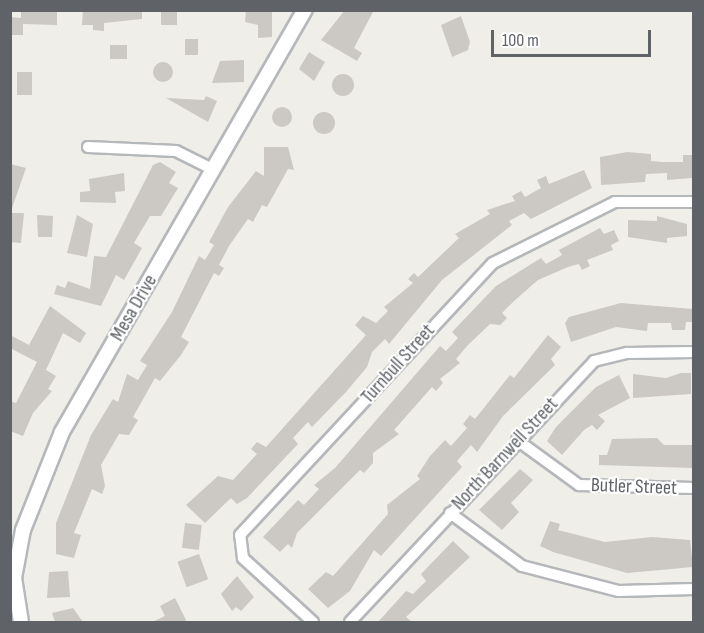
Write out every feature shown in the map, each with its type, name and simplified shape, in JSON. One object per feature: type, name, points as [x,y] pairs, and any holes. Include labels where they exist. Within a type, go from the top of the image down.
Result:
[{"type":"main road","name":"Mesa Drive","points":[[21,622],[13,566],[23,530],[62,432],[305,10]]},
{"type":"street","points":[[88,147],[176,151],[214,170]]},
{"type":"street","name":"Turnbull Street","points":[[313,622],[243,558],[240,535],[493,263],[615,202],[693,202]]},
{"type":"street","name":"North Barnwell Street","points":[[350,622],[594,361],[627,353],[693,352]]},
{"type":"street","name":"Butler Street","points":[[518,440],[579,485],[693,488]]},
{"type":"street","points":[[450,513],[522,566],[619,591],[693,589]]},
{"type":"building","points":[[21,10],[57,10],[57,25],[23,24],[23,35],[10,35],[10,17],[21,18]]},
{"type":"building","points":[[83,10],[142,10],[142,19],[104,23],[104,31],[93,30],[93,25],[82,25]]},
{"type":"building","points":[[161,10],[177,10],[177,25],[161,25]]},
{"type":"building","points":[[246,10],[272,10],[272,37],[258,38],[258,25],[245,22]]},
{"type":"building","points":[[345,10],[374,10],[354,48],[362,53],[357,61],[321,40]]},
{"type":"building","points":[[461,16],[470,42],[468,50],[452,57],[441,25]]},
{"type":"building","points":[[185,39],[198,39],[198,55],[185,55]]},
{"type":"building","points":[[110,45],[127,45],[127,59],[110,59]]},
{"type":"building","points":[[309,52],[325,62],[314,81],[299,69]]},
{"type":"building","points":[[244,60],[244,82],[212,83],[220,61]]},
{"type":"building","points":[[159,62],[167,62],[173,68],[173,76],[167,82],[159,82],[153,76],[153,68]]},
{"type":"building","points":[[17,72],[32,72],[32,95],[17,95]]},
{"type":"building","points":[[343,74],[353,81],[354,85],[347,95],[343,96],[333,89],[332,85],[339,75]]},
{"type":"building","points":[[206,96],[217,101],[208,122],[166,98],[204,100]]},
{"type":"building","points":[[282,107],[289,110],[292,117],[289,124],[282,127],[275,124],[272,117],[275,110]]},
{"type":"building","points":[[324,112],[332,115],[335,123],[332,131],[324,134],[316,131],[313,123],[316,115]]},
{"type":"building","points":[[264,147],[288,147],[294,170],[288,169],[267,207],[262,205],[253,222],[248,219],[229,246],[219,265],[224,268],[219,276],[214,273],[181,337],[189,342],[160,381],[155,378],[133,417],[138,420],[129,435],[119,434],[101,465],[105,486],[102,494],[92,489],[74,533],[81,535],[74,558],[56,554],[56,523],[91,435],[113,399],[118,402],[127,374],[138,380],[147,365],[140,361],[172,312],[199,256],[205,260],[214,245],[209,242],[228,207],[256,171],[264,176]]},
{"type":"building","points":[[627,152],[651,154],[651,161],[663,162],[683,162],[683,155],[693,155],[692,178],[667,180],[667,173],[646,174],[645,182],[601,185],[600,157]]},
{"type":"building","points":[[160,162],[176,172],[169,183],[178,188],[161,216],[150,216],[141,231],[134,243],[142,248],[124,280],[116,275],[101,306],[54,294],[57,285],[65,288],[68,281],[90,289],[94,256],[106,257],[153,165]]},
{"type":"building","points":[[10,164],[26,168],[11,211],[10,211]]},
{"type":"building","points":[[584,170],[592,188],[531,219],[524,213],[509,221],[512,225],[442,280],[389,344],[385,339],[372,352],[367,367],[346,392],[312,427],[308,422],[293,438],[298,444],[247,498],[237,504],[231,498],[205,523],[186,505],[218,476],[233,480],[257,454],[251,449],[257,442],[266,447],[366,335],[355,325],[363,316],[376,323],[388,311],[384,307],[413,283],[408,279],[414,273],[418,277],[459,238],[455,234],[490,214],[487,210],[515,201],[512,196],[521,191],[525,197],[541,188],[537,180],[546,176],[549,184]]},
{"type":"building","points":[[124,173],[125,191],[115,192],[116,203],[80,202],[80,192],[90,191],[89,179]]},
{"type":"building","points":[[10,213],[24,213],[21,243],[10,242]]},
{"type":"building","points":[[37,215],[53,216],[52,237],[38,237]]},
{"type":"building","points":[[77,215],[93,224],[87,257],[67,253]]},
{"type":"building","points":[[657,216],[687,224],[687,236],[667,238],[667,243],[628,237],[628,220],[657,221]]},
{"type":"building","points":[[600,228],[604,234],[614,230],[619,241],[611,245],[613,250],[587,260],[590,266],[582,270],[579,264],[538,280],[514,301],[502,313],[507,318],[500,325],[490,324],[467,346],[456,359],[460,363],[440,379],[443,383],[436,391],[432,387],[394,430],[399,434],[373,453],[373,463],[364,473],[360,470],[297,533],[292,548],[288,544],[280,552],[263,537],[298,500],[304,505],[319,489],[314,485],[335,468],[440,346],[446,351],[458,338],[452,332],[496,286],[541,258],[546,264],[562,255],[559,250]]},
{"type":"building","points":[[621,303],[693,309],[693,322],[686,322],[685,330],[672,330],[671,323],[648,323],[647,331],[616,327],[571,342],[565,323],[569,317]]},
{"type":"building","points":[[50,306],[86,333],[80,343],[63,333],[46,370],[56,376],[48,389],[52,391],[33,413],[23,436],[10,431],[10,401],[16,403],[37,362],[10,348],[10,335],[29,345]]},
{"type":"building","points":[[548,335],[561,347],[551,359],[555,365],[503,416],[477,452],[471,445],[457,461],[462,467],[381,556],[374,550],[350,591],[328,608],[308,589],[326,572],[333,576],[388,514],[387,505],[420,479],[417,476],[430,456],[445,440],[451,446],[467,428],[463,424],[470,415],[475,419],[510,375],[514,378]]},
{"type":"building","points":[[681,373],[691,373],[691,394],[633,398],[633,374],[666,378]]},
{"type":"building","points":[[619,375],[630,398],[598,415],[605,421],[597,430],[592,425],[584,430],[562,455],[547,441],[556,427],[596,387]]},
{"type":"building","points":[[657,438],[664,445],[693,445],[693,468],[599,465],[599,455],[607,455],[612,439]]},
{"type":"building","points":[[520,469],[533,480],[511,503],[519,512],[502,530],[479,510]]},
{"type":"building","points":[[550,521],[560,524],[558,530],[605,542],[652,537],[690,540],[693,567],[627,573],[553,552],[540,546]]},
{"type":"building","points":[[185,523],[202,525],[199,550],[182,548]]},
{"type":"building","points":[[453,541],[470,557],[406,617],[412,622],[378,622],[406,591],[413,594],[426,581],[421,574]]},
{"type":"building","points":[[199,554],[208,579],[187,587],[177,562]]},
{"type":"building","points":[[68,571],[70,597],[47,598],[49,572]]},
{"type":"building","points":[[237,576],[254,597],[241,611],[236,607],[232,611],[221,594]]},
{"type":"building","points":[[175,598],[187,622],[152,622],[165,616],[160,606]]},
{"type":"building","points":[[73,608],[83,622],[55,622],[52,613]]}]
